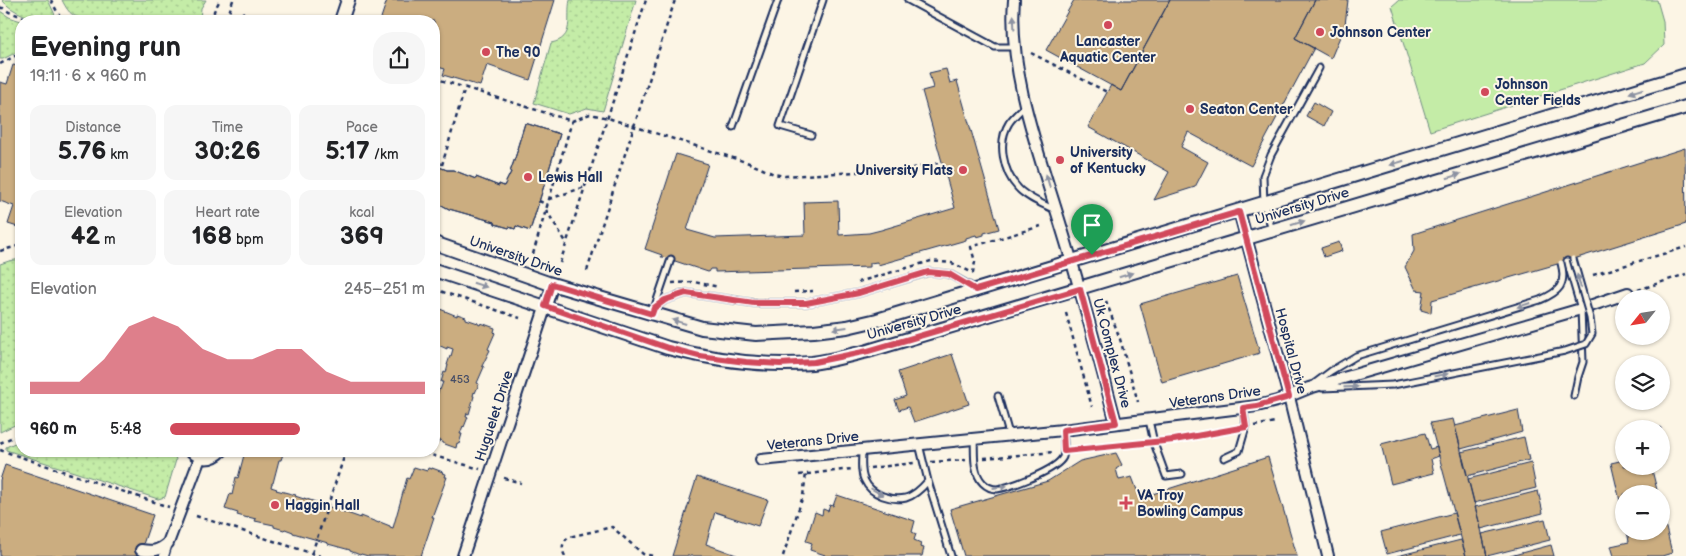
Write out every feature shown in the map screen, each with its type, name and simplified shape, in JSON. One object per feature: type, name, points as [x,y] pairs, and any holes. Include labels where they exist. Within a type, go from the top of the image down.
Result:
[{"type":"street","points":[[343,15],[348,0]]},
{"type":"street","name":"Uk Complex Drive","points":[[1014,0],[1016,47],[1026,105],[1080,289],[1116,423]]},
{"type":"street","name":"University Drive","points":[[440,245],[552,284],[653,311],[702,328],[756,334],[847,327],[877,320],[1239,212],[1686,75]]},
{"type":"street","name":"University Drive","points":[[440,272],[668,348],[699,356],[780,364],[814,362],[868,351],[1686,107]]},
{"type":"street","name":"Hospital Drive","points":[[1239,212],[1289,397],[1328,556]]},
{"type":"street","name":"Huguelet Drive","points":[[463,556],[552,284]]},
{"type":"street","name":"Veterans Drive","points":[[761,460],[1063,430],[1257,406],[1289,397],[1309,388],[1615,297]]},
{"type":"street","points":[[164,556],[200,458],[213,457]]},
{"type":"street","points":[[141,550],[150,552],[162,548],[168,543]]},
{"type":"lane","points":[[733,127],[778,0]]},
{"type":"lane","points":[[811,135],[780,126],[823,0]]},
{"type":"lane","points":[[908,0],[995,47],[1016,47]]},
{"type":"lane","points":[[1272,231],[1264,204],[1263,176],[1270,155],[1319,68]]},
{"type":"lane","points":[[1026,105],[1009,123],[1005,134],[1003,152],[1006,171],[1018,189],[1057,212]]},
{"type":"lane","points":[[653,311],[671,259]]},
{"type":"lane","points":[[1309,388],[1393,385],[1576,349],[1586,344],[1592,334],[1590,318],[1573,259]]},
{"type":"lane","points":[[1309,388],[1331,370],[1356,356],[1552,295],[1559,290],[1563,278],[1564,262],[1581,309],[1583,362],[1574,396]]},
{"type":"lane","points":[[653,311],[665,300],[686,293],[754,303],[806,303],[859,293],[928,272],[949,274],[976,290]]},
{"type":"lane","points":[[998,396],[1009,434]]},
{"type":"lane","points":[[1224,458],[1239,451],[1246,427],[1243,408]]},
{"type":"lane","points":[[1149,419],[1154,443],[1166,476],[1182,474]]},
{"type":"lane","points":[[974,438],[976,471],[981,481],[989,487],[997,488],[1006,487],[1050,468],[1059,462],[1064,451],[1063,430]]},
{"type":"lane","points":[[919,444],[928,481],[951,556]]},
{"type":"lane","points":[[862,450],[864,481],[878,494],[893,498],[906,498],[922,488],[928,481]]},
{"type":"path","points":[[51,0],[59,15]]},
{"type":"path","points":[[214,15],[220,0]]},
{"type":"path","points":[[228,15],[233,0]]},
{"type":"path","points":[[560,264],[646,0]]},
{"type":"path","points":[[587,271],[675,0]]},
{"type":"path","points":[[0,4],[2,8],[18,15]]},
{"type":"path","points":[[240,15],[244,12]]},
{"type":"path","points":[[1031,53],[1107,92]]},
{"type":"path","points":[[0,64],[15,56]]},
{"type":"path","points":[[440,80],[572,121],[590,114],[608,118],[749,163],[774,174],[786,176],[909,169],[938,163]]},
{"type":"path","points":[[442,165],[465,88]]},
{"type":"path","points":[[533,254],[572,121]]},
{"type":"path","points":[[549,199],[585,187]]},
{"type":"path","points":[[539,201],[548,204]]},
{"type":"path","points":[[546,210],[567,243]]},
{"type":"path","points":[[856,283],[931,261],[952,263],[973,273],[975,262],[971,247],[1042,226]]},
{"type":"path","points":[[0,251],[15,247]]},
{"type":"path","points":[[1593,275],[1686,247]]},
{"type":"path","points":[[1637,290],[1686,274]]},
{"type":"path","points":[[662,286],[688,282],[718,287]]},
{"type":"path","points":[[440,291],[520,318]]},
{"type":"path","points":[[792,292],[814,291]]},
{"type":"path","points":[[1106,301],[1120,339],[1138,402]]},
{"type":"path","points":[[1066,313],[1092,407]]},
{"type":"path","points":[[930,462],[1154,443],[1274,422]]},
{"type":"path","points":[[0,443],[15,436]]},
{"type":"path","points":[[0,450],[15,455]]},
{"type":"path","points":[[21,457],[169,507]]},
{"type":"path","points":[[312,553],[344,457]]},
{"type":"path","points":[[437,457],[481,470]]},
{"type":"path","points":[[869,468],[914,463]]},
{"type":"path","points":[[799,475],[856,468]]},
{"type":"path","points":[[783,556],[803,496],[806,474]]},
{"type":"path","points":[[504,478],[521,483]]},
{"type":"path","points":[[196,516],[320,556]]},
{"type":"path","points":[[565,556],[562,547],[564,541],[569,537],[612,527],[643,554],[653,556]]},
{"type":"green space","points":[[2,0],[48,0],[55,15],[24,15]]},
{"type":"green space","points":[[62,0],[206,0],[201,8],[200,15],[73,15]]},
{"type":"green space","points":[[570,0],[636,0],[603,111],[587,108],[569,114],[534,103],[551,43],[564,37],[567,32]]},
{"type":"green space","name":"Johnson Center Fields","points":[[1399,0],[1657,0],[1663,21],[1664,45],[1645,63],[1430,131],[1392,6]]},
{"type":"green space","points":[[0,11],[15,19],[15,53],[0,59]]},
{"type":"green space","points":[[15,260],[15,425],[0,432],[0,264]]},
{"type":"green space","points":[[15,443],[15,453],[6,450],[6,447]]},
{"type":"green space","points":[[28,457],[175,457],[165,497],[158,499]]},
{"type":"building","name":"The 90","points":[[387,0],[555,0],[530,80],[487,65],[480,86],[443,75],[445,69],[440,68],[440,15],[382,15]]},
{"type":"building","name":"Lancaster Aquatic Center","points":[[1074,0],[1170,0],[1121,91],[1046,50]]},
{"type":"building","name":"Seaton Center","points":[[1170,0],[1315,0],[1295,38],[1314,48],[1251,166],[1188,132],[1181,147],[1208,162],[1195,187],[1154,200],[1169,172],[1088,127],[1111,85],[1121,91]]},
{"type":"building","name":"Johnson Center","points":[[1315,0],[1348,0],[1345,25],[1331,58],[1295,38]]},
{"type":"building","points":[[13,65],[15,65],[15,226],[8,224],[14,206],[0,201],[0,82],[7,84]]},
{"type":"building","name":"University Flats","points":[[946,69],[950,83],[957,81],[999,229],[878,265],[877,262],[870,263],[870,267],[715,272],[715,269],[710,269],[708,272],[661,257],[662,255],[645,249],[676,154],[708,164],[687,230],[715,238],[805,235],[804,202],[838,201],[839,235],[869,233],[955,208],[922,91],[933,88],[929,73]]},
{"type":"building","points":[[1314,102],[1331,112],[1324,126],[1306,116]]},
{"type":"building","name":"Lewis Hall","points":[[525,123],[560,134],[530,231],[516,226],[515,229],[495,224],[495,222],[449,209],[440,204],[440,167],[504,186],[511,172]]},
{"type":"building","name":"Lewis Hall","points":[[525,123],[560,134],[530,231],[516,226],[515,229],[495,224],[495,222],[449,209],[440,204],[440,167],[504,186],[511,172]]},
{"type":"building","points":[[1685,148],[1686,224],[1561,263],[1432,300],[1431,313],[1421,310],[1424,291],[1416,290],[1405,267],[1414,251],[1413,234]]},
{"type":"building","points":[[1339,242],[1342,251],[1324,257],[1321,248]]},
{"type":"building","points":[[1237,276],[1260,353],[1162,382],[1140,304]]},
{"type":"building","points":[[440,309],[457,316],[457,314],[466,317],[466,319],[480,325],[481,323],[495,328],[495,333],[488,349],[490,350],[482,366],[484,367],[477,383],[479,384],[474,392],[469,414],[467,413],[466,417],[468,417],[456,448],[442,443],[440,440],[440,390],[443,382],[441,382],[444,372],[446,373],[453,349],[447,347],[447,349],[440,346]]},
{"type":"building","points":[[952,354],[969,404],[914,422],[908,407],[899,410],[895,400],[906,396],[898,372]]},
{"type":"building","points":[[1518,410],[1522,432],[1461,449],[1455,426]]},
{"type":"building","points":[[1453,419],[1487,556],[1466,556],[1430,423]]},
{"type":"building","points":[[1425,433],[1430,449],[1437,447],[1439,456],[1431,459],[1434,473],[1391,484],[1381,444]]},
{"type":"building","points":[[1524,437],[1529,460],[1467,476],[1461,452]]},
{"type":"building","name":"VA Troy Bowling Campus","points":[[1116,453],[1122,465],[1116,469],[1119,480],[1132,477],[1140,498],[1268,457],[1297,556],[964,556],[950,509],[1048,481],[1080,461]]},
{"type":"building","name":"Haggin Hall","points":[[243,457],[282,457],[279,460],[271,487],[361,518],[361,516],[380,522],[393,528],[407,478],[409,479],[414,467],[427,471],[428,468],[432,468],[443,472],[446,474],[445,477],[447,477],[432,517],[434,517],[421,556],[360,555],[350,550],[274,527],[274,525],[255,521],[256,519],[237,515],[238,513],[225,509],[230,494],[232,495],[236,477],[238,478]]},
{"type":"building","points":[[1615,462],[1615,475],[1653,475],[1656,485],[1616,485],[1611,463]]},
{"type":"building","points":[[1531,463],[1536,488],[1474,503],[1468,479]]},
{"type":"building","points":[[5,465],[153,515],[139,556],[0,556],[0,480]]},
{"type":"building","points":[[697,477],[768,500],[758,526],[715,512],[706,544],[739,556],[672,556]]},
{"type":"building","points":[[1538,491],[1543,513],[1481,529],[1475,507]]},
{"type":"building","points":[[837,495],[915,521],[912,532],[916,534],[914,540],[921,543],[920,547],[924,548],[922,556],[824,556],[810,550],[812,543],[806,541],[815,512],[822,515],[823,509],[828,511],[830,505],[833,506]]},
{"type":"building","points":[[1454,513],[1460,535],[1387,554],[1381,532]]},
{"type":"building","points":[[1545,519],[1550,540],[1487,556],[1482,534]]},
{"type":"building","points":[[1461,540],[1466,556],[1397,556]]},
{"type":"building","points":[[1629,540],[1669,540],[1672,553],[1662,556],[1614,556],[1611,546],[1629,542]]},
{"type":"building","points":[[1551,545],[1554,556],[1510,556]]},
{"type":"place","name":"Lancaster Aquatic Center","points":[[1108,25]]},
{"type":"place","name":"Johnson Center","points":[[1320,32]]},
{"type":"place","name":"The 90","points":[[486,52]]},
{"type":"place","name":"Johnson Center Fields","points":[[1485,92]]},
{"type":"place","name":"Seaton Center","points":[[1190,109]]},
{"type":"place","name":"University of Kentucky","points":[[1060,160]]},
{"type":"place","name":"University Flats","points":[[963,170]]},
{"type":"place","name":"Lewis Hall","points":[[528,177]]},
{"type":"place","name":"VA Troy Bowling Campus","points":[[1126,503]]},
{"type":"place","name":"Haggin Hall","points":[[275,505]]},
{"type":"route","points":[[1239,212],[1289,397],[1243,408],[1246,427],[1174,440],[1064,451],[1063,430],[1116,423],[1080,289],[868,351],[814,362],[780,364],[699,356],[668,348],[545,306],[552,284],[652,314],[654,308],[665,300],[686,293],[754,303],[806,303],[859,293],[928,272],[949,274],[976,290],[1092,255],[1239,212]]}]
